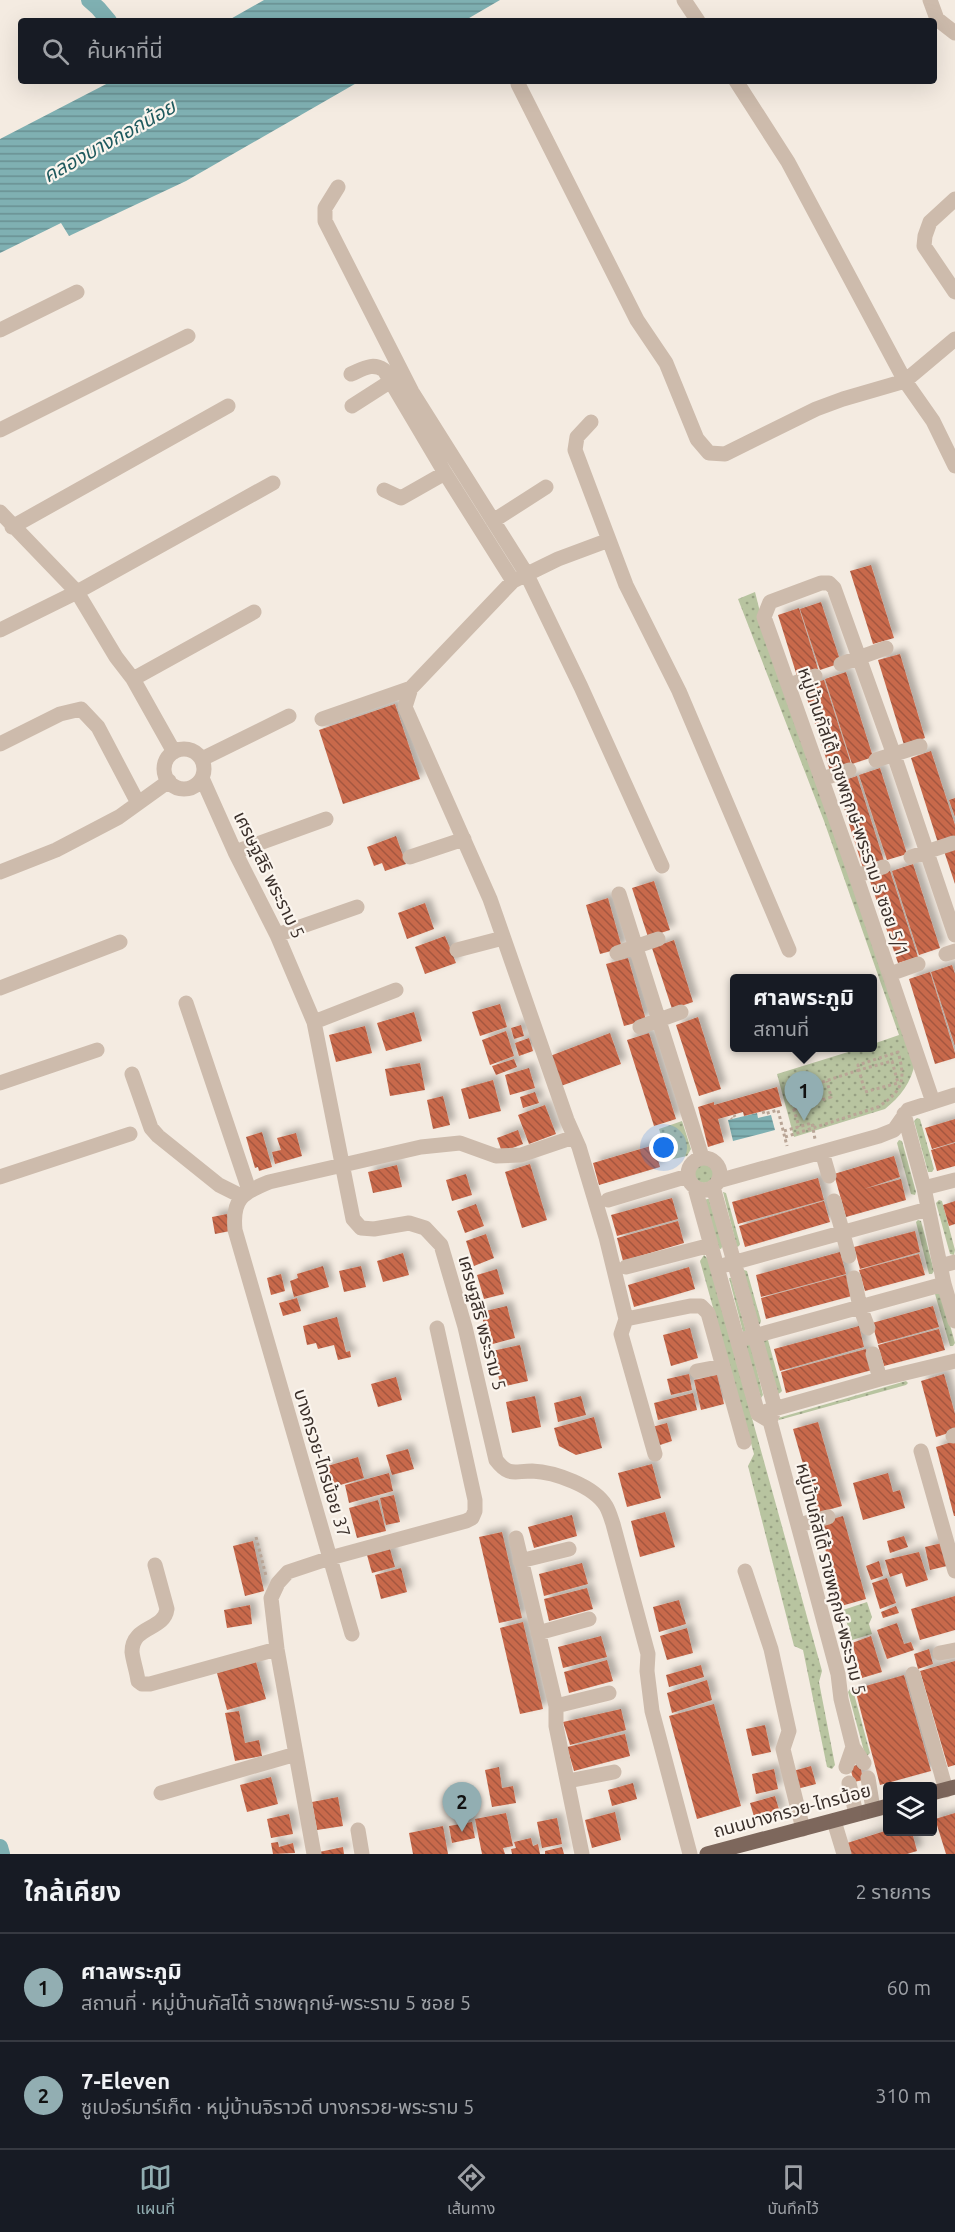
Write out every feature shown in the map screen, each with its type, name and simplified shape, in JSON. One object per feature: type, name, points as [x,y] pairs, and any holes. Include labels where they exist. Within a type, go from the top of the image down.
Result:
[{"type":"main road","name":"ถนนบางกรวย-ไทรน้อย","points":[[707,1854],[880,1808]]},
{"type":"street","points":[[684,0],[696,18]]},
{"type":"street","points":[[930,0],[937,18]]},
{"type":"street","points":[[937,19],[955,33]]},
{"type":"street","points":[[518,84],[637,320],[666,363],[697,439],[709,453],[725,454],[816,409],[905,381],[955,339]]},
{"type":"street","points":[[738,84],[788,162],[905,381],[933,421],[955,466]]},
{"type":"street","points":[[338,187],[325,208],[325,221],[412,392],[494,521],[520,577],[581,687],[662,866]]},
{"type":"street","points":[[955,199],[930,222],[924,246],[955,292]]},
{"type":"street","points":[[0,330],[77,292]]},
{"type":"street","points":[[0,430],[188,336]]},
{"type":"street","points":[[351,374],[370,365],[377,365],[384,370],[446,473],[520,577]]},
{"type":"street","points":[[352,406],[391,381]]},
{"type":"street","points":[[12,526],[228,406]]},
{"type":"street","points":[[591,422],[577,437],[574,447],[626,585],[679,691],[789,950]]},
{"type":"street","points":[[384,490],[401,498],[446,473]]},
{"type":"street","points":[[0,630],[77,592],[273,483]]},
{"type":"street","points":[[494,521],[546,487]]},
{"type":"street","points":[[0,514],[77,592],[116,657],[133,679],[174,752]]},
{"type":"street","points":[[609,540],[588,546],[520,577],[411,688],[406,700],[407,711],[490,899],[573,1137],[579,1147],[606,1237],[626,1319],[621,1334],[656,1454]]},
{"type":"street","name":"หมู่บ้านกัสโต้ ราชพฤกษ์-พระราม 5 ซอย 5/1","points":[[860,658],[834,588],[829,583],[821,583],[767,605],[764,617],[933,1102]]},
{"type":"street","points":[[133,679],[254,612]]},
{"type":"street","points":[[842,664],[886,648]]},
{"type":"street","points":[[860,658],[955,935]]},
{"type":"street","points":[[789,685],[815,676]]},
{"type":"street","points":[[322,719],[411,688]]},
{"type":"street","points":[[0,744],[60,714],[81,709],[98,728],[138,803]]},
{"type":"street","points":[[202,778],[198,783],[179,788],[169,781],[165,768],[169,756],[174,752],[187,749],[193,750],[202,759],[289,716]]},
{"type":"street","points":[[876,760],[921,746]]},
{"type":"street","name":"เศรษฐสิริ พระราม 5","points":[[202,759],[204,772],[202,778],[235,852],[278,935],[314,1022],[344,1164],[353,1219],[361,1228],[374,1229],[409,1223],[425,1228],[441,1245],[465,1327],[496,1460],[503,1470],[512,1473],[532,1471],[559,1475],[593,1493],[605,1505],[613,1524],[648,1654],[647,1671],[652,1710],[690,1854]]},
{"type":"street","points":[[822,779],[849,770]]},
{"type":"street","points":[[0,872],[56,850],[119,817],[169,781]]},
{"type":"street","points":[[235,852],[326,819]]},
{"type":"street","points":[[410,857],[464,840]]},
{"type":"street","points":[[911,857],[953,843]]},
{"type":"street","points":[[856,876],[883,867]]},
{"type":"street","points":[[619,894],[702,1157],[691,1164],[691,1182]]},
{"type":"street","points":[[278,935],[357,907]]},
{"type":"street","points":[[457,950],[503,938]]},
{"type":"street","points":[[617,953],[657,939]]},
{"type":"street","points":[[0,988],[120,942]]},
{"type":"street","points":[[890,974],[918,964]]},
{"type":"street","points":[[314,1022],[396,990]]},
{"type":"street","points":[[186,1003],[245,1193]]},
{"type":"street","points":[[640,1027],[681,1012]]},
{"type":"street","points":[[0,1083],[96,1050]]},
{"type":"street","points":[[132,1074],[151,1128],[158,1136],[219,1185],[245,1193],[303,1173],[422,1147],[460,1143],[496,1156],[521,1155],[573,1137]]},
{"type":"street","points":[[608,1200],[691,1182],[704,1190],[715,1184],[892,1131],[904,1114],[913,1107],[955,1095]]},
{"type":"street","points":[[904,1114],[928,1209],[948,1264],[944,1284],[955,1321]]},
{"type":"street","points":[[0,1177],[130,1134]]},
{"type":"street","points":[[822,1152],[829,1176]]},
{"type":"street","name":"หมู่บ้านกัสโต้ ราชพฤกษ์-พระราม 5","points":[[702,1157],[712,1159],[719,1166],[720,1173],[715,1184],[756,1336],[768,1414],[838,1674],[841,1699],[853,1747],[866,1771],[880,1808]]},
{"type":"street","points":[[924,1188],[955,1180]]},
{"type":"street","name":"หมู่บ้านกัสโต้ ราชพฤกษ์-พระราม 5","points":[[691,1182],[737,1340],[768,1414]]},
{"type":"street","name":"บางกรวย-ไทรน้อย 37","points":[[245,1193],[236,1205],[233,1216],[235,1230],[330,1558],[288,1572],[278,1583],[272,1598]]},
{"type":"street","points":[[834,1201],[849,1256]]},
{"type":"street","points":[[716,1268],[928,1209]]},
{"type":"street","points":[[626,1268],[711,1245]]},
{"type":"street","points":[[854,1278],[860,1307],[868,1328]]},
{"type":"street","points":[[737,1340],[944,1284]]},
{"type":"street","points":[[626,1319],[690,1306],[701,1306],[708,1313],[744,1442]]},
{"type":"street","points":[[352,1634],[330,1558],[472,1518],[475,1511],[475,1500],[437,1328]]},
{"type":"street","points":[[873,1354],[880,1379]]},
{"type":"street","points":[[768,1414],[880,1379],[955,1362]]},
{"type":"street","points":[[697,1371],[723,1366]]},
{"type":"street","points":[[921,1451],[955,1571]]},
{"type":"street","points":[[799,1525],[828,1517]]},
{"type":"street","points":[[516,1538],[556,1706],[556,1726],[582,1854]]},
{"type":"street","points":[[520,1561],[569,1549]]},
{"type":"street","points":[[155,1565],[167,1609],[166,1617],[162,1622],[143,1630],[134,1644],[132,1651],[138,1681],[142,1684],[150,1684],[277,1649]]},
{"type":"street","points":[[745,1572],[771,1650],[789,1731],[783,1749],[803,1829]]},
{"type":"street","points":[[272,1598],[277,1649],[315,1854]]},
{"type":"street","points":[[538,1633],[589,1619]]},
{"type":"street","points":[[913,1674],[945,1790]]},
{"type":"street","points":[[556,1706],[609,1693]]},
{"type":"street","points":[[846,1767],[853,1747]]},
{"type":"street","points":[[160,1793],[296,1754]]},
{"type":"street","points":[[568,1781],[614,1772]]},
{"type":"street","points":[[849,1783],[856,1814]]},
{"type":"street","points":[[834,1821],[844,1854]]},
{"type":"street","points":[[358,1830],[362,1854]]},
{"type":"path","points":[[764,1111],[764,1114],[778,1110],[785,1137],[878,1107],[896,1092],[903,1077],[898,1052],[858,1065],[859,1070],[865,1092],[898,1083],[892,1061],[859,1070],[789,1093],[799,1127]]},
{"type":"path","points":[[793,1109],[831,1097],[826,1081]]},
{"type":"path","points":[[784,1131],[813,1123],[813,1128]]},
{"type":"path","points":[[256,1537],[272,1598]]},
{"type":"green space","points":[[755,592],[763,624],[915,1062],[904,1088],[885,1109],[794,1137],[777,1074],[848,1052],[877,1052],[877,1043],[899,1035],[824,821],[738,599]]},
{"type":"green space","points":[[917,1118],[920,1119],[934,1169],[932,1172],[928,1172],[914,1121]]},
{"type":"green space","points":[[682,1121],[691,1149],[687,1156],[669,1160],[659,1129]]},
{"type":"green space","points":[[899,1140],[902,1141],[915,1195],[911,1194],[897,1143]]},
{"type":"green space","points":[[704,1163],[711,1166],[714,1173],[711,1180],[704,1183],[697,1180],[694,1173],[697,1166]]},
{"type":"green space","points":[[723,1192],[726,1193],[740,1244],[737,1247]]},
{"type":"green space","points":[[709,1199],[723,1245],[721,1249],[717,1248],[705,1200]]},
{"type":"green space","points":[[939,1200],[942,1201],[955,1250],[954,1255],[950,1254],[936,1203]]},
{"type":"green space","points":[[921,1221],[934,1271],[932,1274],[929,1274],[916,1222]]},
{"type":"green space","points":[[704,1255],[708,1259],[822,1671],[819,1682],[835,1765],[832,1769],[827,1767],[803,1650],[794,1646],[748,1466],[754,1454],[700,1261]]},
{"type":"green space","points":[[743,1271],[747,1271],[761,1321],[757,1325]]},
{"type":"green space","points":[[729,1278],[731,1278],[746,1331],[743,1332]]},
{"type":"green space","points":[[941,1293],[955,1343],[953,1346],[950,1346],[935,1294]]},
{"type":"green space","points":[[763,1340],[768,1340],[782,1391],[778,1394]]},
{"type":"green space","points":[[751,1345],[763,1395],[761,1398],[745,1346]]},
{"type":"green space","points":[[906,1381],[908,1383],[906,1385],[779,1420],[778,1418]]},
{"type":"green space","points":[[867,1602],[872,1617],[869,1624],[872,1634],[852,1640],[843,1610]]},
{"type":"green space","points":[[850,1689],[853,1690],[870,1753],[867,1756],[848,1692]]},
{"type":"water","points":[[264,0],[500,0],[469,18],[232,18]]},
{"type":"water","name":"คลองบางกอกน้อย","points":[[106,84],[355,84],[186,181],[69,236],[61,223],[0,253],[0,139]]},
{"type":"water","points":[[757,1113],[758,1118],[771,1115],[775,1130],[733,1141],[728,1120]]},
{"type":"building","points":[[871,565],[894,638],[873,644],[850,571]]},
{"type":"building","points":[[821,602],[841,663],[820,670],[800,609]]},
{"type":"building","points":[[799,608],[818,669],[797,676],[778,615]]},
{"type":"building","points":[[900,654],[925,738],[904,745],[878,660]]},
{"type":"building","points":[[846,672],[873,757],[852,764],[825,679]]},
{"type":"building","points":[[824,680],[851,764],[830,771],[803,686]]},
{"type":"building","points":[[395,704],[420,779],[343,804],[319,730]]},
{"type":"building","points":[[931,751],[955,825],[955,837],[938,843],[911,758]]},
{"type":"building","points":[[880,768],[907,854],[887,860],[859,775]]},
{"type":"building","points":[[857,776],[884,861],[863,868],[836,783]]},
{"type":"building","points":[[955,798],[955,817],[949,800]]},
{"type":"building","points":[[396,836],[406,864],[385,871],[382,863],[374,866],[367,847]]},
{"type":"building","points":[[955,848],[955,884],[944,851]]},
{"type":"building","points":[[913,864],[940,948],[919,955],[892,871]]},
{"type":"building","points":[[890,871],[918,957],[898,963],[869,878]]},
{"type":"building","points":[[654,881],[670,930],[648,937],[632,888]]},
{"type":"building","points":[[608,898],[622,948],[600,954],[586,905]]},
{"type":"building","points":[[425,903],[434,929],[407,939],[398,913]]},
{"type":"building","points":[[445,936],[456,963],[425,974],[415,947]]},
{"type":"building","points":[[674,940],[693,1002],[672,1009],[652,948]]},
{"type":"building","points":[[628,958],[646,1020],[624,1026],[606,964]]},
{"type":"building","points":[[952,965],[955,974],[955,1046],[931,972]]},
{"type":"building","points":[[930,972],[955,1053],[955,1058],[935,1064],[909,979]]},
{"type":"building","points":[[500,1004],[507,1027],[480,1036],[472,1012]]},
{"type":"building","points":[[414,1012],[422,1041],[386,1051],[377,1023]]},
{"type":"building","points":[[698,1017],[721,1089],[699,1096],[676,1025]]},
{"type":"building","points":[[521,1025],[524,1036],[514,1039],[511,1028]]},
{"type":"building","points":[[365,1026],[372,1053],[336,1062],[329,1035]]},
{"type":"building","points":[[506,1031],[514,1056],[490,1065],[482,1040]]},
{"type":"building","points":[[610,1033],[621,1064],[561,1086],[550,1056]]},
{"type":"building","points":[[649,1033],[676,1119],[654,1126],[627,1040]]},
{"type":"building","points":[[529,1038],[533,1051],[519,1056],[515,1043]]},
{"type":"building","points":[[514,1059],[517,1067],[496,1075],[492,1066]]},
{"type":"building","points":[[420,1063],[425,1090],[390,1096],[385,1069]]},
{"type":"building","points":[[529,1068],[535,1088],[510,1095],[505,1075]]},
{"type":"building","points":[[493,1080],[501,1111],[469,1119],[461,1089]]},
{"type":"building","points":[[777,1087],[782,1106],[744,1116],[743,1112],[718,1119],[724,1142],[708,1147],[698,1107],[714,1102],[714,1105]]},
{"type":"building","points":[[535,1092],[539,1103],[523,1108],[520,1097]]},
{"type":"building","points":[[443,1096],[450,1125],[433,1129],[427,1100]]},
{"type":"building","points":[[545,1105],[556,1134],[529,1144],[518,1115]]},
{"type":"building","points":[[955,1119],[955,1142],[932,1149],[925,1128]]},
{"type":"building","points":[[518,1130],[523,1144],[502,1152],[497,1138]]},
{"type":"building","points":[[262,1132],[272,1167],[259,1171],[258,1167],[255,1168],[246,1137]]},
{"type":"building","points":[[296,1133],[302,1156],[275,1164],[272,1152],[281,1150],[277,1138]]},
{"type":"building","points":[[955,1143],[955,1166],[937,1171],[931,1150]]},
{"type":"building","points":[[654,1145],[660,1167],[599,1185],[593,1163]]},
{"type":"building","points":[[894,1156],[900,1177],[864,1189],[901,1179],[906,1200],[846,1217],[834,1174]]},
{"type":"building","points":[[530,1164],[547,1220],[522,1228],[505,1172]]},
{"type":"building","points":[[397,1165],[402,1187],[373,1193],[368,1172]]},
{"type":"building","points":[[466,1174],[472,1195],[452,1201],[446,1180]]},
{"type":"building","points":[[818,1178],[824,1200],[738,1224],[732,1202]]},
{"type":"building","points":[[672,1198],[678,1219],[617,1236],[611,1215]]},
{"type":"building","points":[[824,1201],[830,1222],[745,1247],[739,1226]]},
{"type":"building","points":[[955,1201],[955,1224],[949,1226],[943,1205]]},
{"type":"building","points":[[476,1204],[484,1226],[465,1233],[457,1211]]},
{"type":"building","points":[[227,1214],[230,1231],[215,1234],[212,1217]]},
{"type":"building","points":[[678,1221],[684,1243],[623,1261],[617,1238]]},
{"type":"building","points":[[915,1231],[920,1252],[860,1269],[854,1247]]},
{"type":"building","points":[[486,1234],[494,1258],[474,1266],[466,1241]]},
{"type":"building","points":[[840,1252],[846,1274],[761,1297],[756,1275]]},
{"type":"building","points":[[403,1253],[409,1275],[383,1282],[377,1261]]},
{"type":"building","points":[[919,1254],[925,1275],[865,1291],[859,1270]]},
{"type":"building","points":[[323,1266],[329,1287],[294,1297],[290,1281],[298,1278],[297,1274]]},
{"type":"building","points":[[361,1266],[366,1287],[344,1292],[339,1271]]},
{"type":"building","points":[[689,1267],[695,1289],[634,1307],[628,1285]]},
{"type":"building","points":[[497,1269],[504,1294],[484,1299],[477,1275]]},
{"type":"building","points":[[281,1274],[285,1291],[271,1295],[267,1278]]},
{"type":"building","points":[[846,1275],[852,1296],[766,1319],[761,1298]]},
{"type":"building","points":[[297,1298],[301,1311],[283,1316],[279,1303]]},
{"type":"building","points":[[507,1306],[515,1338],[489,1345],[481,1312]]},
{"type":"building","points":[[933,1306],[939,1327],[878,1344],[872,1323]]},
{"type":"building","points":[[337,1317],[346,1352],[350,1351],[351,1357],[338,1360],[334,1345],[318,1349],[316,1343],[307,1345],[303,1326]]},
{"type":"building","points":[[859,1326],[864,1347],[780,1371],[774,1349]]},
{"type":"building","points":[[690,1328],[698,1358],[671,1366],[663,1335]]},
{"type":"building","points":[[939,1329],[945,1350],[884,1366],[878,1345]]},
{"type":"building","points":[[520,1345],[528,1381],[501,1387],[492,1351]]},
{"type":"building","points":[[866,1349],[872,1370],[786,1393],[781,1372]]},
{"type":"building","points":[[689,1374],[692,1390],[671,1395],[667,1379]]},
{"type":"building","points":[[944,1374],[955,1414],[955,1431],[936,1437],[921,1381]]},
{"type":"building","points":[[717,1375],[724,1404],[701,1410],[694,1380]]},
{"type":"building","points":[[396,1377],[402,1400],[378,1407],[371,1384]]},
{"type":"building","points":[[693,1393],[697,1410],[658,1420],[654,1403]]},
{"type":"building","points":[[535,1396],[541,1427],[512,1433],[506,1402]]},
{"type":"building","points":[[581,1396],[586,1415],[558,1422],[554,1403]]},
{"type":"building","points":[[594,1417],[602,1448],[576,1455],[559,1446],[554,1428]]},
{"type":"building","points":[[818,1422],[842,1506],[817,1513],[793,1429]]},
{"type":"building","points":[[667,1423],[672,1441],[657,1446],[652,1427]]},
{"type":"building","points":[[955,1441],[955,1516],[954,1516],[936,1447]]},
{"type":"building","points":[[408,1449],[414,1469],[392,1475],[386,1455]]},
{"type":"building","points":[[358,1457],[364,1478],[330,1488],[324,1467]]},
{"type":"building","points":[[652,1464],[661,1498],[627,1507],[618,1473]]},
{"type":"building","points":[[389,1473],[393,1491],[349,1503],[345,1485]]},
{"type":"building","points":[[888,1473],[893,1492],[900,1490],[905,1508],[863,1520],[853,1483]]},
{"type":"building","points":[[394,1495],[400,1522],[386,1525],[380,1498]]},
{"type":"building","points":[[378,1500],[386,1531],[357,1538],[349,1508]]},
{"type":"building","points":[[665,1512],[675,1547],[640,1557],[631,1521]]},
{"type":"building","points":[[572,1515],[577,1536],[534,1548],[528,1527]]},
{"type":"building","points":[[843,1516],[866,1599],[841,1606],[818,1523]]},
{"type":"building","points":[[502,1532],[522,1618],[499,1623],[479,1537]]},
{"type":"building","points":[[904,1536],[908,1547],[890,1553],[887,1541]]},
{"type":"building","points":[[253,1541],[264,1591],[245,1596],[233,1546]]},
{"type":"building","points":[[942,1543],[947,1566],[930,1570],[925,1547]]},
{"type":"building","points":[[390,1549],[395,1567],[372,1573],[367,1555]]},
{"type":"building","points":[[919,1552],[928,1580],[906,1587],[902,1573],[890,1577],[885,1560]]},
{"type":"building","points":[[879,1561],[883,1576],[871,1580],[866,1566]]},
{"type":"building","points":[[582,1563],[588,1584],[544,1596],[539,1574]]},
{"type":"building","points":[[401,1568],[407,1592],[381,1599],[375,1575]]},
{"type":"building","points":[[887,1578],[896,1603],[880,1609],[872,1583]]},
{"type":"building","points":[[587,1588],[593,1609],[549,1621],[544,1599]]},
{"type":"building","points":[[955,1596],[955,1630],[920,1640],[911,1609]]},
{"type":"building","points":[[679,1600],[686,1624],[659,1632],[653,1607]]},
{"type":"building","points":[[250,1605],[252,1624],[227,1628],[224,1610]]},
{"type":"building","points":[[896,1606],[899,1613],[883,1618],[881,1612]]},
{"type":"building","points":[[523,1622],[543,1709],[520,1714],[500,1628]]},
{"type":"building","points":[[897,1623],[904,1644],[911,1642],[914,1650],[887,1659],[877,1630]]},
{"type":"building","points":[[687,1628],[693,1653],[667,1660],[660,1636]]},
{"type":"building","points":[[601,1636],[607,1657],[563,1668],[558,1647]]},
{"type":"building","points":[[871,1636],[882,1672],[862,1678],[852,1643]]},
{"type":"building","points":[[929,1649],[933,1664],[918,1669],[914,1654]]},
{"type":"building","points":[[607,1660],[613,1681],[569,1693],[564,1672]]},
{"type":"building","points":[[955,1661],[955,1765],[948,1767],[920,1671]]},
{"type":"building","points":[[256,1662],[266,1699],[227,1710],[217,1673]]},
{"type":"building","points":[[701,1665],[704,1677],[669,1687],[666,1675]]},
{"type":"building","points":[[904,1675],[931,1771],[883,1782],[880,1785],[855,1689]]},
{"type":"building","points":[[707,1680],[712,1700],[672,1713],[667,1693]]},
{"type":"building","points":[[714,1704],[741,1806],[697,1819],[669,1716]]},
{"type":"building","points":[[621,1709],[626,1730],[570,1745],[563,1722]]},
{"type":"building","points":[[239,1711],[245,1743],[259,1740],[262,1756],[235,1761],[225,1713]]},
{"type":"building","points":[[765,1725],[771,1752],[752,1756],[746,1729]]},
{"type":"building","points":[[625,1734],[630,1756],[574,1771],[567,1747]]},
{"type":"building","points":[[860,1764],[863,1780],[854,1782],[850,1767]]},
{"type":"building","points":[[811,1766],[816,1784],[797,1789],[793,1771]]},
{"type":"building","points":[[499,1767],[502,1788],[513,1786],[516,1803],[492,1807],[485,1770]]},
{"type":"building","points":[[774,1769],[778,1789],[756,1794],[752,1774]]},
{"type":"building","points":[[271,1777],[278,1804],[247,1812],[240,1785]]},
{"type":"building","points":[[633,1783],[637,1799],[612,1806],[608,1790]]},
{"type":"building","points":[[775,1796],[780,1813],[755,1820],[750,1803]]},
{"type":"building","points":[[338,1797],[343,1826],[317,1830],[312,1802]]},
{"type":"building","points":[[615,1812],[621,1840],[592,1848],[585,1820]]},
{"type":"building","points":[[506,1813],[513,1846],[503,1848],[505,1854],[482,1854],[475,1819]]},
{"type":"building","points":[[955,1813],[955,1854],[946,1854],[937,1818]]},
{"type":"building","points":[[289,1814],[293,1834],[271,1838],[267,1819]]},
{"type":"building","points":[[557,1818],[562,1844],[542,1848],[537,1822]]},
{"type":"building","points":[[472,1822],[475,1838],[452,1843],[449,1826]]},
{"type":"building","points":[[443,1826],[448,1854],[413,1854],[409,1833]]},
{"type":"building","points":[[883,1832],[883,1836],[913,1836],[917,1851],[907,1854],[847,1854],[844,1844]]},
{"type":"building","points":[[531,1838],[533,1846],[538,1844],[540,1854],[512,1854],[511,1849],[516,1848],[514,1842]]},
{"type":"building","points":[[278,1842],[279,1847],[293,1843],[295,1853],[273,1854],[271,1843]]},
{"type":"building","points":[[343,1847],[344,1854],[320,1854],[319,1852]]},
{"type":"building","points":[[562,1847],[564,1854],[545,1854],[545,1851]]},
{"type":"waterway","points":[[89,0],[106,18]]},
{"type":"waterway","points":[[0,1847],[2,1854]]},
{"type":"place","name":"ศาลพระภูมิ","points":[[804,1121]]},
{"type":"place","name":"7-Eleven","points":[[462,1832]]}]
